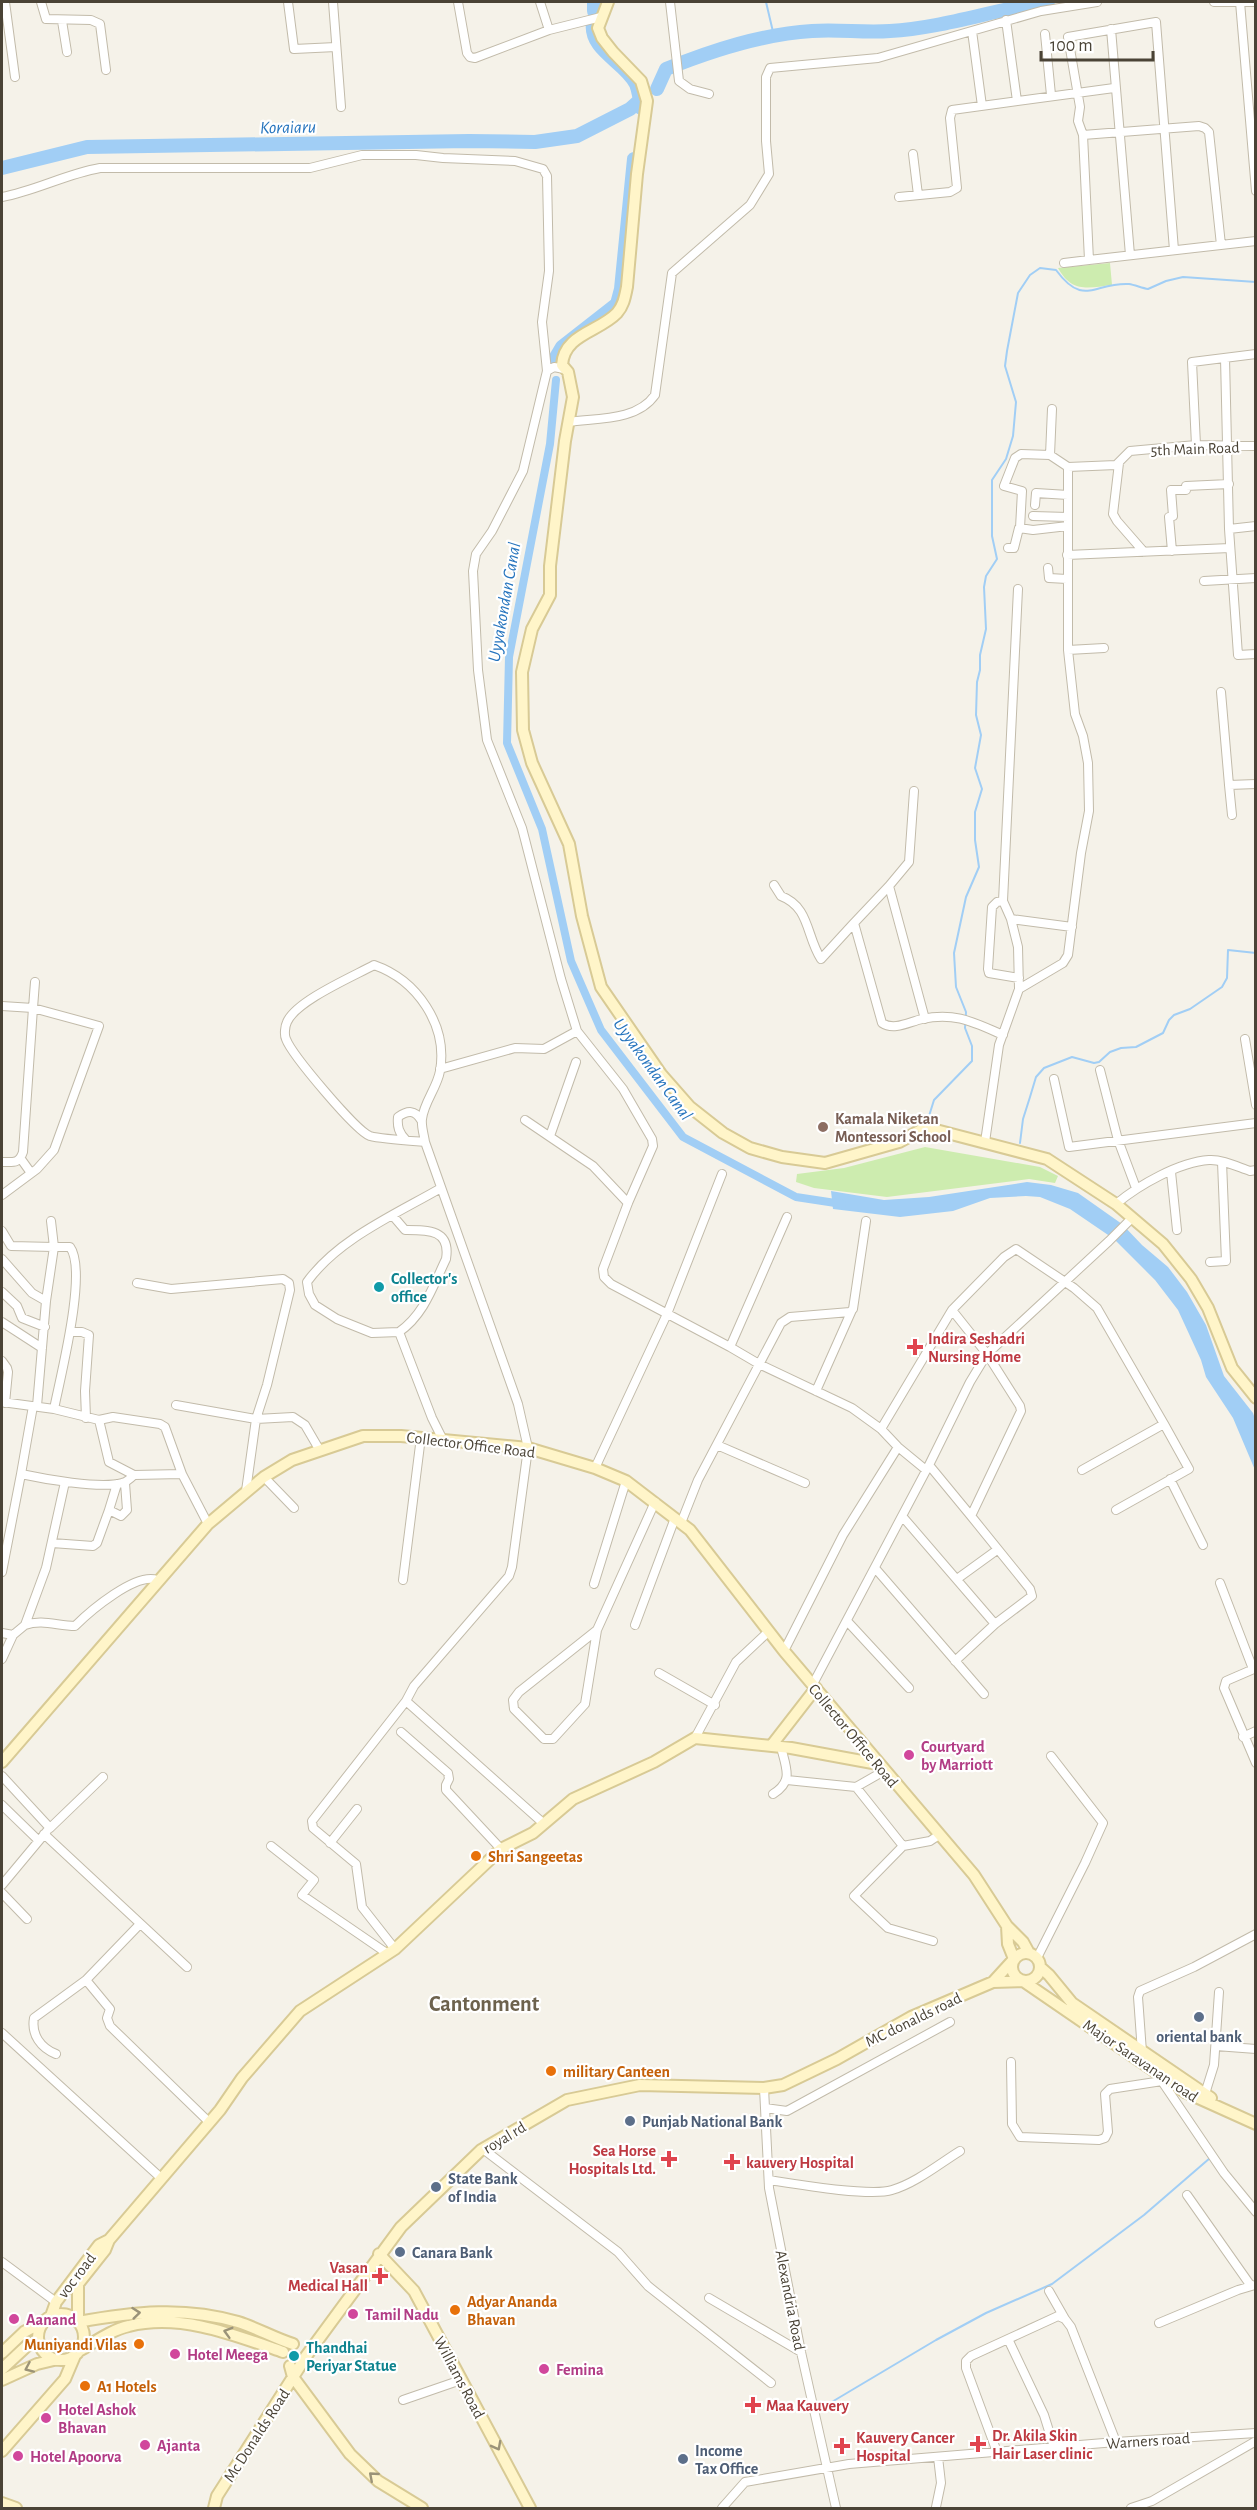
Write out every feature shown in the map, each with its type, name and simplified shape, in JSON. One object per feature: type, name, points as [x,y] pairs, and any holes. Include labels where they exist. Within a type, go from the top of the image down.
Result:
[{"type":"street","points":[[5,2],[15,77]]},
{"type":"street","points":[[41,2],[46,20],[92,21],[100,24],[106,70]]},
{"type":"street","points":[[288,2],[294,49],[336,46]]},
{"type":"street","points":[[333,2],[341,107]]},
{"type":"street","points":[[458,2],[467,53],[470,57],[475,58],[549,30],[601,17]]},
{"type":"street","points":[[540,2],[549,30]]},
{"type":"street","points":[[608,2],[598,28],[602,38],[641,81],[647,101],[624,302],[617,313],[568,346],[562,356],[573,397],[565,441],[550,566],[550,595],[532,629],[522,672],[523,730],[532,763],[569,844],[582,916],[601,987],[661,1074],[690,1107],[723,1133],[750,1148],[782,1158],[825,1163],[899,1142],[923,1129],[932,1129],[1047,1159],[1116,1204],[1129,1221],[1162,1244],[1191,1279],[1208,1308],[1232,1368],[1256,1398]]},
{"type":"street","points":[[670,2],[679,81],[690,89],[709,94]]},
{"type":"street","points":[[569,422],[626,415],[648,404],[655,395],[672,273],[750,205],[769,174],[766,141],[767,71],[774,67],[842,63],[878,58],[1041,11],[1097,2]]},
{"type":"street","points":[[1214,2],[1256,2]]},
{"type":"street","points":[[1240,2],[1256,191]]},
{"type":"street","points":[[1006,20],[1017,101]]},
{"type":"street","points":[[62,21],[67,52]]},
{"type":"street","points":[[1089,260],[1083,135],[1078,121],[1080,107],[1068,37],[1156,22],[1174,250]]},
{"type":"street","points":[[1111,29],[1114,88],[1130,255]]},
{"type":"street","points":[[972,31],[982,106]]},
{"type":"street","points":[[1045,34],[1051,95]]},
{"type":"street","points":[[899,197],[951,192],[957,188],[950,113],[952,111],[1051,95],[1114,88]]},
{"type":"street","points":[[1083,135],[1120,134],[1199,126],[1205,128],[1209,132],[1221,245]]},
{"type":"street","points":[[913,154],[918,195]]},
{"type":"street","points":[[2,197],[17,194],[78,172],[100,168],[310,168],[362,155],[416,155],[515,161],[543,169],[548,176],[549,271],[542,322],[547,371],[523,471],[492,531],[476,555],[473,571],[478,670],[487,740],[522,828],[577,1031],[623,1089],[654,1146],[628,1203],[603,1269],[604,1277],[611,1284],[759,1364],[852,1408],[881,1429],[898,1447],[927,1467],[971,1516],[1030,1589],[1032,1596],[995,1624],[955,1661]]},
{"type":"street","points":[[1064,263],[1256,241]]},
{"type":"street","points":[[1196,445],[1192,362],[1256,354]]},
{"type":"street","points":[[1225,358],[1229,529],[1238,655],[1256,654]]},
{"type":"street","points":[[547,371],[554,367],[564,369]]},
{"type":"street","points":[[1050,455],[1052,409]]},
{"type":"street","name":"5th Main Road","points":[[1068,467],[1119,463],[1130,451],[1196,445],[1256,446]]},
{"type":"street","points":[[1008,548],[1014,548],[1020,528],[1022,491],[1008,489],[1004,486],[1015,458],[1021,454],[1050,455],[1068,467],[1068,650],[1075,714],[1083,736],[1088,763],[1089,811],[1068,955],[1063,963],[1019,989]]},
{"type":"street","points":[[1119,463],[1113,514],[1144,552]]},
{"type":"street","points":[[1172,551],[1169,517],[1173,516],[1172,490],[1186,490],[1186,486],[1229,484]]},
{"type":"street","points":[[1035,505],[1036,493],[1068,495]]},
{"type":"street","points":[[1033,516],[1068,517]]},
{"type":"street","points":[[1020,528],[1033,531],[1068,526]]},
{"type":"street","points":[[1229,529],[1256,526]]},
{"type":"street","points":[[1067,555],[1230,548]]},
{"type":"street","points":[[1048,568],[1049,578],[1067,579]]},
{"type":"street","points":[[1204,581],[1256,578]]},
{"type":"street","points":[[985,1142],[999,1045],[1019,989],[1018,947],[1011,919],[1003,901],[1018,589]]},
{"type":"street","points":[[1068,650],[1104,648]]},
{"type":"street","points":[[1221,692],[1232,815]]},
{"type":"street","points":[[1229,785],[1256,783]]},
{"type":"street","points":[[774,885],[781,896],[803,911],[814,948],[821,959],[909,862],[914,791]]},
{"type":"street","points":[[889,886],[925,1019]]},
{"type":"street","points":[[1003,901],[997,902],[992,907],[988,969],[993,975],[1019,978]]},
{"type":"street","points":[[1011,919],[1072,927]]},
{"type":"street","points":[[854,923],[882,1023],[888,1027],[894,1027],[925,1019],[959,1017],[1003,1035]]},
{"type":"street","points":[[421,1120],[436,1086],[440,1069],[441,1047],[435,1022],[412,988],[386,969],[374,965],[296,1008],[285,1023],[285,1038],[294,1054],[318,1084],[369,1136],[425,1142]]},
{"type":"street","points":[[2,1162],[16,1162],[21,1159],[23,1152],[34,982]]},
{"type":"street","points":[[2,1006],[33,1008],[99,1026],[54,1150],[31,1173],[2,1195]]},
{"type":"street","points":[[440,1069],[514,1048],[544,1048],[577,1031]]},
{"type":"street","points":[[1245,1039],[1256,1105]]},
{"type":"street","points":[[550,1136],[576,1062]]},
{"type":"street","points":[[1100,1070],[1118,1140],[1136,1188]]},
{"type":"street","points":[[1054,1079],[1069,1147],[1256,1123]]},
{"type":"street","points":[[392,1952],[362,1907],[356,1864],[313,1828],[312,1821],[406,1701],[414,1686],[509,1576],[528,1448],[518,1404],[425,1142],[421,1120],[417,1114],[411,1112],[405,1112],[398,1117],[397,1125],[400,1134],[406,1140]]},
{"type":"street","points":[[525,1120],[593,1166],[628,1203]]},
{"type":"street","points":[[21,1159],[31,1173]]},
{"type":"street","points":[[1116,1204],[1136,1188],[1191,1163],[1211,1160],[1250,1171],[1256,1170]]},
{"type":"street","points":[[1210,1262],[1227,1261],[1222,1162]]},
{"type":"street","points":[[1171,1172],[1177,1230]]},
{"type":"street","points":[[595,1468],[667,1314],[722,1174]]},
{"type":"street","points":[[393,1216],[405,1230],[436,1232],[443,1237],[447,1251],[421,1312],[399,1332],[372,1333],[337,1319],[315,1305],[309,1294],[307,1282],[335,1253],[393,1216],[441,1188]]},
{"type":"street","points":[[730,1347],[787,1217]]},
{"type":"street","points":[[2,1572],[35,1406],[54,1247],[51,1221]]},
{"type":"street","points":[[816,1391],[853,1309],[866,1221]]},
{"type":"street","points":[[776,1747],[814,1686],[970,1382],[987,1354],[1129,1221]]},
{"type":"street","points":[[2,1231],[11,1246]]},
{"type":"street","points":[[11,1246],[70,1247],[74,1253],[76,1271],[70,1332],[54,1409]]},
{"type":"street","points":[[11,1246],[2,1257],[32,1293],[46,1301]]},
{"type":"street","points":[[881,1429],[952,1310],[1013,1250],[1019,1250],[1085,1296],[1097,1308],[1189,1469],[1116,1510]]},
{"type":"street","points":[[137,1282],[171,1289],[283,1279],[289,1284],[290,1290],[267,1385],[256,1419],[246,1491]]},
{"type":"street","points":[[2,1292],[17,1306],[22,1318],[45,1327]]},
{"type":"street","points":[[635,1625],[678,1520],[759,1364],[785,1319],[850,1312],[853,1309]]},
{"type":"street","points":[[952,1310],[987,1354],[1021,1411],[971,1516]]},
{"type":"street","points":[[2,1322],[42,1348]]},
{"type":"street","points":[[70,1332],[82,1332],[89,1335],[85,1391],[86,1418]]},
{"type":"street","points":[[399,1332],[432,1418],[443,1440]]},
{"type":"street","points":[[2,1361],[8,1372],[3,1403],[54,1409],[99,1420],[113,1417],[160,1424],[165,1427],[182,1474],[208,1524]]},
{"type":"street","points":[[176,1405],[256,1419],[293,1418],[301,1420],[319,1449]]},
{"type":"street","points":[[99,1420],[109,1462],[134,1475],[182,1474]]},
{"type":"street","points":[[1082,1470],[1164,1424]]},
{"type":"street","name":"Collector Office Road","points":[[2,1762],[157,1580],[208,1524],[264,1477],[292,1460],[363,1436],[421,1437],[528,1448],[595,1468],[626,1481],[690,1530],[768,1632],[974,1875],[1007,1926],[1023,1942],[1065,1997],[1140,2050]]},
{"type":"street","points":[[403,1580],[421,1437]]},
{"type":"street","points":[[717,1445],[805,1483]]},
{"type":"street","points":[[784,1651],[843,1535],[898,1447]]},
{"type":"street","points":[[21,1474],[65,1482],[121,1483],[134,1475]]},
{"type":"street","points":[[264,1477],[294,1508]]},
{"type":"street","points":[[1170,1479],[1203,1545]]},
{"type":"street","points":[[594,1584],[626,1481]]},
{"type":"street","points":[[25,1625],[46,1568],[65,1482]]},
{"type":"street","points":[[52,1543],[93,1546],[97,1543],[121,1483]]},
{"type":"street","points":[[109,1510],[122,1516],[127,1510],[121,1483]]},
{"type":"street","points":[[597,1630],[519,1692],[513,1700],[514,1709],[544,1739],[553,1739],[585,1704],[597,1630],[656,1502]]},
{"type":"street","points":[[902,1516],[995,1624]]},
{"type":"street","points":[[957,1580],[997,1550]]},
{"type":"street","points":[[875,1568],[984,1694]]},
{"type":"street","points":[[2,1659],[13,1635],[25,1625],[33,1622],[51,1622],[75,1626],[88,1612],[136,1582],[152,1578],[157,1580]]},
{"type":"street","points":[[1220,1583],[1254,1668],[1224,1684],[1243,1737],[1256,1763]]},
{"type":"street","points":[[847,1621],[909,1688]]},
{"type":"street","points":[[2,1632],[13,1635]]},
{"type":"street","points":[[768,1632],[736,1662],[715,1705],[695,1738],[776,1747],[881,1767]]},
{"type":"street","points":[[659,1673],[715,1705]]},
{"type":"street","points":[[406,1701],[543,1823]]},
{"type":"street","points":[[1243,1737],[1256,1731]]},
{"type":"street","points":[[401,1732],[447,1773],[449,1779],[446,1790],[501,1849]]},
{"type":"street","name":"voc road","points":[[78,2322],[78,2284],[105,2250],[109,2240],[300,2011],[392,1952],[501,1849],[533,1833],[573,1799],[654,1762],[695,1738]]},
{"type":"street","points":[[773,1794],[784,1787],[787,1780],[776,1747]]},
{"type":"street","points":[[1007,1926],[1008,1944],[1014,1959],[1012,1970],[1014,1975],[1023,1981],[1034,1979],[1035,1959],[1103,1823],[1051,1756]]},
{"type":"street","points":[[787,1780],[856,1787],[881,1767]]},
{"type":"street","points":[[2,1776],[44,1834]]},
{"type":"street","points":[[2,1885],[44,1834],[103,1777]]},
{"type":"street","points":[[856,1787],[903,1846]]},
{"type":"street","points":[[2,1805],[44,1834],[187,1967]]},
{"type":"street","points":[[330,1843],[357,1809]]},
{"type":"street","points":[[933,1941],[888,1928],[854,1896],[903,1846],[930,1841],[939,1835]]},
{"type":"street","points":[[271,1846],[314,1880],[302,1895],[392,1952]]},
{"type":"street","points":[[2,1893],[27,1919]]},
{"type":"street","points":[[56,2054],[45,2049],[37,2039],[33,2025],[34,2018],[86,1980],[140,1924]]},
{"type":"street","points":[[1256,1934],[1194,1967],[1140,1991],[1138,1997],[1140,2050],[1224,2173],[1256,2212]]},
{"type":"street","points":[[993,1982],[1018,1955],[1035,1959]]},
{"type":"street","points":[[86,1980],[110,2009],[107,2018],[110,2026],[209,2122]]},
{"type":"street","name":"MC donalds road","points":[[764,2088],[783,2085],[837,2059],[911,2017],[993,1982],[1023,1981]]},
{"type":"street","name":"Major Saravanan road","points":[[1023,1981],[1154,2070],[1203,2098],[1256,2124]]},
{"type":"street","points":[[1203,2098],[1214,2065],[1219,1992]]},
{"type":"street","points":[[765,2108],[787,2111],[950,2022]]},
{"type":"street","points":[[2,2033],[161,2178]]},
{"type":"street","points":[[1216,2046],[1256,2049]]},
{"type":"street","points":[[1140,2050],[1203,2098],[1256,2116]]},
{"type":"street","points":[[1011,2062],[1012,2124],[1020,2137],[1099,2140],[1105,2138],[1108,2132],[1105,2094],[1110,2090],[1162,2081]]},
{"type":"street","name":"royal rd","points":[[321,2335],[401,2227],[483,2149],[567,2100],[640,2085],[764,2088]]},
{"type":"street","name":"Alexandria Road","points":[[764,2088],[769,2180],[801,2352],[836,2508]]},
{"type":"street","points":[[483,2149],[618,2252],[648,2286],[771,2383]]},
{"type":"street","points":[[769,2180],[823,2188],[885,2192],[905,2185],[960,2151]]},
{"type":"street","points":[[1159,2323],[1253,2285],[1187,2196]]},
{"type":"street","name":"voc road","points":[[45,2321],[56,2302],[99,2245],[109,2240]]},
{"type":"street","name":"Williams Road","points":[[379,2254],[414,2291],[530,2508]]},
{"type":"street","points":[[2,2262],[56,2302]]},
{"type":"street","points":[[1049,2291],[1071,2327],[1116,2442]]},
{"type":"street","points":[[709,2298],[801,2352]]},
{"type":"street","points":[[2,2353],[33,2326],[63,2314],[78,2322],[139,2312],[193,2312],[238,2322],[295,2344],[304,2352],[303,2361]]},
{"type":"street","points":[[998,2452],[966,2368],[966,2361],[971,2356],[1058,2316],[1065,2319]]},
{"type":"street","points":[[2,2368],[32,2342],[45,2321]]},
{"type":"street","points":[[2,2451],[65,2379],[78,2352],[83,2333],[78,2322]]},
{"type":"street","points":[[2,2380],[37,2364],[71,2357],[112,2332],[129,2326],[164,2323],[226,2331],[283,2352]]},
{"type":"street","points":[[321,2335],[287,2346],[282,2359],[350,2454],[378,2481],[422,2508]]},
{"type":"street","name":"Mc Donalds Road","points":[[214,2508],[217,2496],[291,2372],[303,2361],[321,2335]]},
{"type":"street","points":[[1008,2339],[1040,2405],[1054,2447]]},
{"type":"street","points":[[32,2342],[46,2354],[58,2359]]},
{"type":"street","points":[[2,2360],[32,2342]]},
{"type":"street","points":[[403,2400],[461,2380]]},
{"type":"street","name":"Warners road","points":[[722,2508],[745,2482],[827,2469],[849,2463],[1256,2433]]},
{"type":"street","points":[[1131,2508],[1152,2501],[1256,2441]]},
{"type":"street","points":[[936,2507],[941,2483],[938,2457]]},
{"type":"street","points":[[2,2503],[16,2508]]},
{"type":"green space","points":[[1110,263],[1112,285],[1088,288],[1069,282],[1058,268]]},
{"type":"green space","points":[[925,1147],[1040,1167],[1058,1176],[1055,1183],[1029,1179],[887,1197],[814,1188],[796,1182],[797,1174],[844,1168]]},
{"type":"water","points":[[1027,1182],[1051,1185],[1078,1193],[1122,1224],[1168,1267],[1187,1292],[1206,1325],[1224,1376],[1253,1413],[1256,1422],[1255,1470],[1233,1418],[1206,1377],[1201,1360],[1178,1310],[1155,1280],[1114,1239],[1070,1209],[1040,1197],[1026,1196],[990,1198],[953,1211],[900,1217],[833,1209],[831,1191],[884,1200],[929,1197]]},
{"type":"waterway","points":[[594,2],[594,11]]},
{"type":"waterway","points":[[766,2],[774,36]]},
{"type":"waterway","points":[[657,89],[666,69],[702,55],[756,39],[812,31],[910,29],[1048,2]]},
{"type":"waterway","points":[[593,23],[596,41],[636,84],[641,108]]},
{"type":"waterway","name":"Koraiaru","points":[[2,168],[87,147],[535,142],[577,136],[630,109],[640,100]]},
{"type":"waterway","points":[[552,364],[562,347],[617,304],[621,289],[634,159]]},
{"type":"waterway","points":[[929,1116],[934,1100],[972,1061],[972,1046],[965,1028],[966,1012],[956,987],[954,953],[966,897],[979,867],[975,840],[975,812],[982,789],[975,768],[981,735],[976,715],[977,682],[986,629],[984,587],[986,576],[997,559],[992,536],[992,480],[1006,459],[1013,436],[1016,402],[1005,366],[1018,293],[1030,275],[1040,268],[1056,270],[1074,288],[1082,291],[1117,284],[1129,284],[1148,289],[1183,277],[1256,282]]},
{"type":"waterway","name":"Uyyakondan Canal","points":[[556,380],[550,444],[509,657],[507,743],[542,829],[571,961],[601,1030],[683,1137],[796,1197],[842,1204]]},
{"type":"waterway","points":[[1020,1143],[1023,1119],[1036,1077],[1044,1068],[1072,1057],[1094,1063],[1099,1062],[1110,1052],[1121,1048],[1136,1047],[1163,1033],[1174,1015],[1190,1009],[1222,987],[1227,978],[1228,950],[1256,953]]},
{"type":"waterway","points":[[825,2406],[986,2313],[1052,2284],[1144,2215],[1210,2158]]},
{"type":"place","name":"Kamala Niketan Montessori School","points":[[823,1127]]},
{"type":"place","name":"Collector's office","points":[[379,1287]]},
{"type":"place","name":"Indira Seshadri Nursing Home","points":[[915,1347]]},
{"type":"place","name":"Courtyard by Marriott","points":[[909,1755]]},
{"type":"place","name":"Shri Sangeetas","points":[[476,1856]]},
{"type":"place","name":"oriental bank","points":[[1199,2017]]},
{"type":"place","name":"military Canteen","points":[[551,2071]]},
{"type":"place","name":"Punjab National Bank","points":[[630,2121]]},
{"type":"place","name":"Sea Horse Hospitals Ltd.","points":[[669,2159]]},
{"type":"place","name":"kauvery Hospital","points":[[732,2162]]},
{"type":"place","name":"State Bank of India","points":[[436,2187]]},
{"type":"place","name":"Canara Bank","points":[[400,2252]]},
{"type":"place","name":"Vasan Medical Hall","points":[[380,2276]]},
{"type":"place","name":"Adyar Ananda Bhavan","points":[[455,2310]]},
{"type":"place","name":"Tamil Nadu","points":[[353,2314]]},
{"type":"place","name":"Aanand","points":[[14,2319]]},
{"type":"place","name":"Muniyandi Vilas","points":[[139,2344]]},
{"type":"place","name":"Hotel Meega","points":[[175,2354]]},
{"type":"place","name":"Thandhai Periyar Statue","points":[[294,2356]]},
{"type":"place","name":"Femina","points":[[544,2369]]},
{"type":"place","name":"A1 Hotels","points":[[85,2386]]},
{"type":"place","name":"Maa Kauvery","points":[[753,2405]]},
{"type":"place","name":"Hotel Ashok Bhavan","points":[[46,2418]]},
{"type":"place","name":"Dr. Akila Skin Hair Laser clinic","points":[[978,2444]]},
{"type":"place","name":"Ajanta","points":[[145,2445]]},
{"type":"place","name":"Kauvery Cancer Hospital","points":[[842,2446]]},
{"type":"place","name":"Hotel Apoorva","points":[[18,2456]]},
{"type":"place","name":"Income Tax Office","points":[[683,2459]]},
{"type":"district","name":"Cantonment","points":[[484,2003]]}]
